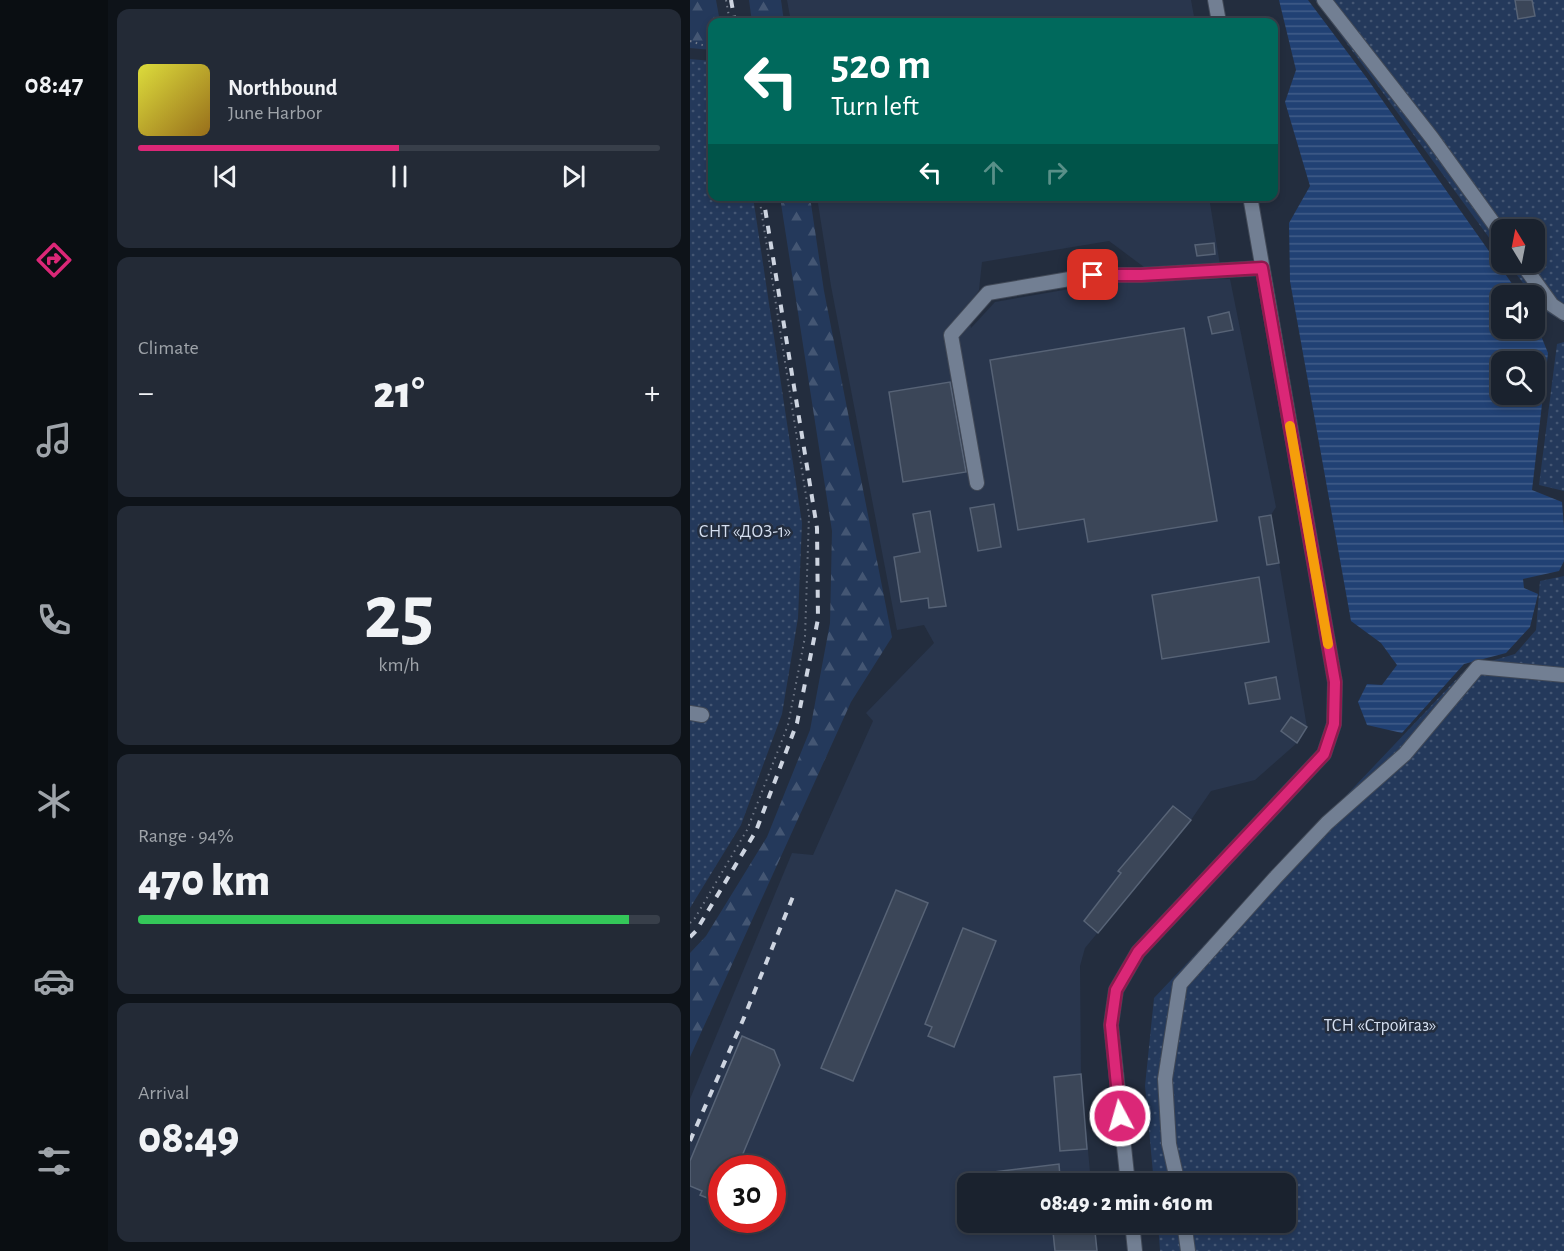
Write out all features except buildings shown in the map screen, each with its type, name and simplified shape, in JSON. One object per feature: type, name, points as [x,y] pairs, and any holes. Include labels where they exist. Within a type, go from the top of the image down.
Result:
[{"type":"street","points":[[1215,0],[1218,18]]},
{"type":"street","points":[[1324,0],[1432,138],[1491,220]]},
{"type":"street","points":[[1127,1173],[1111,1025],[1116,990],[1138,952],[1324,754],[1334,724],[1335,682],[1251,201]]},
{"type":"street","points":[[977,483],[951,335],[988,293],[1093,275],[1141,275],[1262,268]]},
{"type":"street","points":[[1529,273],[1552,305],[1564,313]]},
{"type":"street","points":[[1176,1173],[1169,1144],[1165,1079],[1180,984],[1320,831],[1404,754],[1478,667],[1564,675]]},
{"type":"street","points":[[1133,1233],[1135,1251]]},
{"type":"street","points":[[1186,1233],[1188,1251]]},
{"type":"path","points":[[726,0],[729,18]]},
{"type":"path","points":[[690,40],[708,47]]},
{"type":"path","points":[[690,923],[747,830],[788,725],[805,637],[809,515],[760,201]]},
{"type":"shaded area","points":[[787,0],[1191,0],[1194,18],[790,18]]},
{"type":"shaded area","points":[[1279,0],[1308,0],[1366,77],[1491,254],[1491,273],[1504,273],[1513,285],[1491,285],[1491,339],[1542,339],[1548,353],[1545,379],[1545,351],[1491,351],[1491,405],[1542,405],[1532,490],[1562,502],[1564,561],[1559,571],[1523,579],[1524,588],[1538,594],[1530,627],[1506,653],[1464,664],[1402,733],[1367,725],[1358,702],[1367,684],[1382,685],[1397,665],[1381,643],[1351,621],[1290,281],[1289,223],[1310,186],[1285,102],[1296,70]]},
{"type":"shaded area","points":[[818,201],[1210,201],[1220,265],[1148,270],[1109,241],[982,262],[979,290],[967,309],[971,328],[995,302],[1116,281],[1230,279],[1276,507],[1271,515],[1307,727],[1297,743],[1255,780],[1211,791],[1191,820],[1085,948],[1080,966],[1081,1074],[1090,1173],[957,1173],[957,1233],[1095,1233],[1097,1251],[690,1251],[690,1099],[792,853],[813,855],[873,721],[866,713],[934,643],[924,625],[897,630],[831,286]]},
{"type":"green space","points":[[690,0],[716,0],[719,18],[708,18],[708,50],[690,48]]},
{"type":"green space","points":[[749,0],[781,0],[783,18],[751,18]]},
{"type":"green space","points":[[1315,0],[1564,0],[1564,322],[1545,310],[1545,285],[1524,285],[1516,273],[1545,273],[1545,219],[1491,219],[1491,240]]},
{"type":"green space","name":"СНТ «ДОЗ-1»","points":[[690,59],[708,61],[708,201],[754,201],[802,523],[798,618],[782,714],[741,825],[690,908]]},
{"type":"green space","points":[[781,201],[811,201],[824,291],[892,637],[851,702],[690,1057],[690,953],[706,936],[767,837],[810,730],[830,623],[832,531]]},
{"type":"green space","points":[[1564,342],[1564,491],[1539,485],[1557,344]]},
{"type":"green space","name":"ТСН «Стройгаз»","points":[[1564,576],[1564,1251],[1160,1251],[1159,1233],[1296,1233],[1296,1173],[1153,1173],[1145,1086],[1154,998],[1467,668],[1515,654],[1536,630],[1540,581]]},
{"type":"railway","points":[[731,0],[734,18]]},
{"type":"railway","points":[[690,937],[696,931],[756,831],[797,723],[818,619],[817,528],[764,201]]},
{"type":"railway","points":[[690,1141],[743,1020],[794,894]]},
{"type":"slow traffic","points":[[1290,426],[1328,644]]},
{"type":"route","points":[[1093,275],[1141,275],[1262,268],[1335,682],[1334,724],[1324,754],[1138,952],[1116,990],[1111,1025],[1120,1116]]}]
